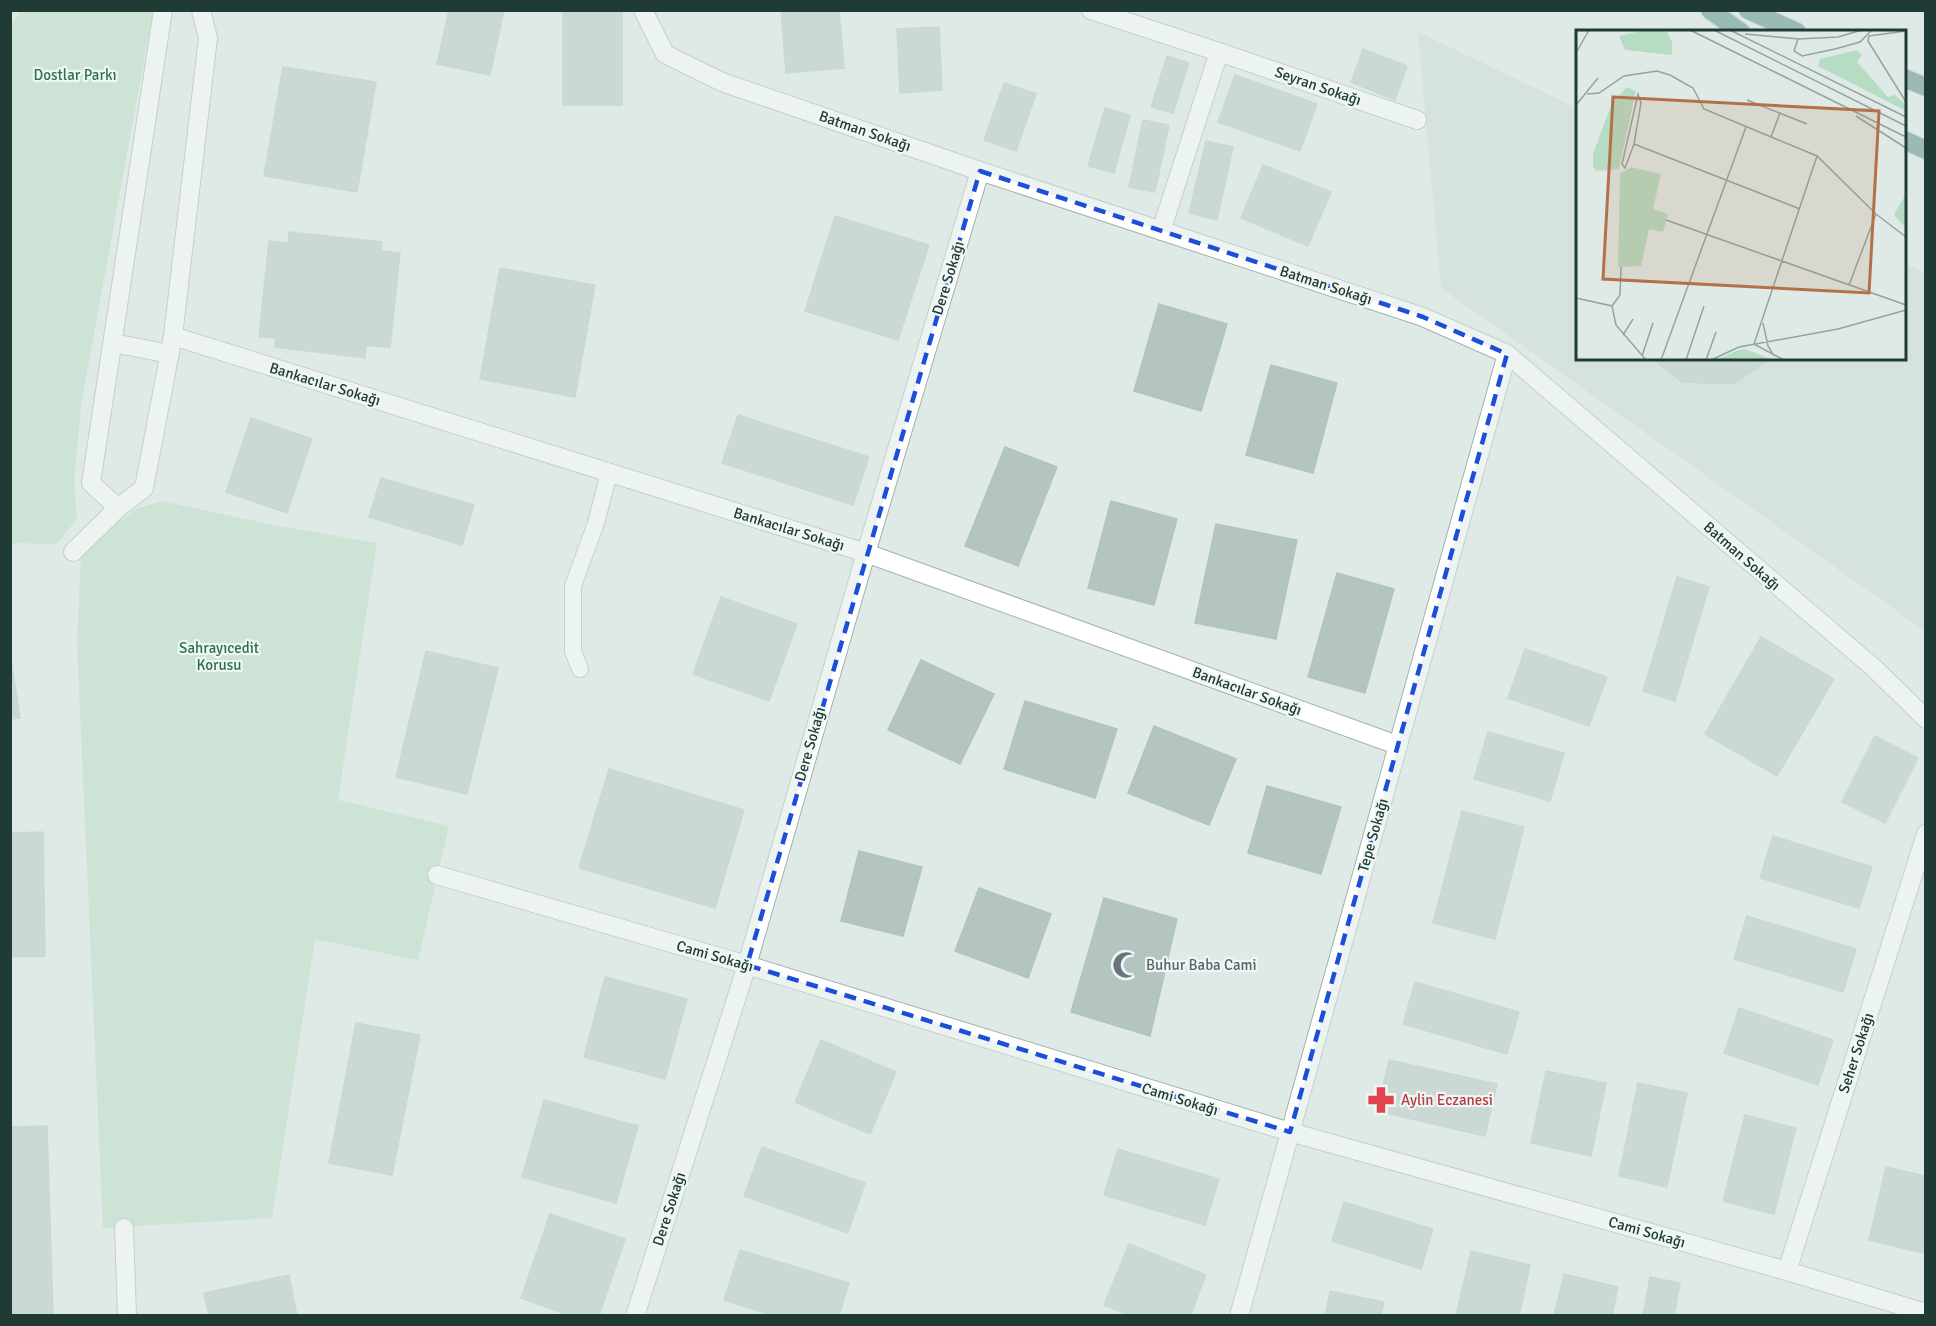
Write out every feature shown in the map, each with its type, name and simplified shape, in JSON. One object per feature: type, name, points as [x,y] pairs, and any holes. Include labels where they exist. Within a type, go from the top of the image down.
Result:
[{"type":"highway","points":[[1710,10],[1738,30]]},
{"type":"highway","points":[[1749,10],[1793,30]]},
{"type":"highway","points":[[1906,78],[1926,87]]},
{"type":"highway","points":[[1906,140],[1926,150]]},
{"type":"street","points":[[118,508],[91,483],[163,10]]},
{"type":"street","points":[[73,552],[118,508],[144,488],[173,336],[208,38],[201,10]]},
{"type":"street","name":"Batman Sokağı","points":[[643,10],[665,54],[712,77],[980,171],[1423,317],[1507,354],[1865,661],[1926,719]]},
{"type":"street","name":"Seyran Sokağı","points":[[1091,10],[1417,120]]},
{"type":"street","points":[[1161,231],[1219,52]]},
{"type":"street","name":"Dere Sokağı","points":[[635,1316],[747,965],[866,553],[980,171]]},
{"type":"street","name":"Bankacılar Sokağı","points":[[173,336],[866,553],[1398,745]]},
{"type":"street","points":[[113,343],[170,354]]},
{"type":"street","name":"Tepe Sokağı","points":[[1239,1316],[1507,354]]},
{"type":"street","name":"Seher Sokağı","points":[[1787,1271],[1926,834]]},
{"type":"street","name":"Cami Sokağı","points":[[437,875],[747,965],[1290,1132],[1787,1271],[1926,1313]]},
{"type":"street","points":[[124,1228],[127,1316]]},
{"type":"lane","points":[[580,669],[573,651],[573,586],[596,523],[609,473]]},
{"type":"highlighted area","points":[[980,171],[1423,317],[1507,354],[1290,1132],[747,965]]},
{"type":"shaded area","points":[[1418,32],[1576,108],[1576,360],[1906,360],[1906,264],[1925,273],[1925,631],[1441,288]]},
{"type":"green space","name":"Dostlar Parkı","points":[[21,11],[153,11],[81,405],[74,481],[77,519],[56,544],[11,543],[10,27]]},
{"type":"green space","name":"Sahrayıcedit Korusu","points":[[161,501],[278,526],[377,543],[338,800],[449,826],[418,960],[315,939],[272,1218],[103,1228],[77,643],[81,558],[96,540],[115,524],[137,509]]},
{"type":"building","points":[[449,10],[504,10],[490,75],[437,64]]},
{"type":"building","points":[[563,10],[622,10],[622,105],[563,105]]},
{"type":"building","points":[[781,10],[839,10],[844,68],[786,73]]},
{"type":"building","points":[[939,27],[942,90],[900,93],[897,29]]},
{"type":"building","points":[[1363,49],[1407,66],[1395,100],[1351,82]]},
{"type":"building","points":[[1167,56],[1189,63],[1173,113],[1151,107]]},
{"type":"building","points":[[283,67],[376,82],[357,192],[264,176]]},
{"type":"building","points":[[1235,75],[1317,104],[1300,151],[1218,122]]},
{"type":"building","points":[[1004,83],[1036,94],[1016,151],[984,140]]},
{"type":"building","points":[[1105,108],[1130,115],[1114,173],[1088,166]]},
{"type":"building","points":[[1143,120],[1169,125],[1155,192],[1129,187]]},
{"type":"building","points":[[1206,141],[1233,147],[1217,220],[1189,213]]},
{"type":"building","points":[[1263,165],[1331,192],[1308,246],[1241,218]]},
{"type":"building","points":[[835,216],[929,245],[898,340],[805,311]]},
{"type":"building","points":[[289,232],[382,242],[381,251],[400,253],[390,348],[366,345],[365,358],[275,347],[276,338],[259,337],[269,241],[288,243]]},
{"type":"building","points":[[500,268],[595,285],[575,397],[480,379]]},
{"type":"building","points":[[1159,304],[1227,324],[1201,411],[1134,391]]},
{"type":"building","points":[[1654,360],[1770,360],[1733,384],[1682,382]]},
{"type":"building","points":[[1271,365],[1337,383],[1313,473],[1246,455]]},
{"type":"building","points":[[738,415],[869,457],[853,505],[722,463]]},
{"type":"building","points":[[251,418],[312,439],[287,513],[226,492]]},
{"type":"building","points":[[1005,447],[1057,467],[1018,566],[965,546]]},
{"type":"building","points":[[381,478],[474,505],[462,545],[369,517]]},
{"type":"building","points":[[1111,501],[1177,519],[1154,605],[1088,588]]},
{"type":"building","points":[[1216,524],[1297,540],[1276,639],[1195,623]]},
{"type":"building","points":[[1337,573],[1394,589],[1365,693],[1308,677]]},
{"type":"building","points":[[1677,577],[1709,587],[1675,701],[1643,691]]},
{"type":"building","points":[[721,597],[797,624],[769,701],[693,674]]},
{"type":"building","points":[[1761,637],[1834,679],[1777,776],[1705,734]]},
{"type":"building","points":[[1525,649],[1607,677],[1589,726],[1508,698]]},
{"type":"building","points":[[426,651],[498,668],[467,794],[396,777]]},
{"type":"building","points":[[10,653],[20,718],[10,719]]},
{"type":"building","points":[[921,660],[994,694],[960,764],[888,730]]},
{"type":"building","points":[[1025,701],[1117,729],[1095,798],[1004,769]]},
{"type":"building","points":[[1154,726],[1236,759],[1209,825],[1128,793]]},
{"type":"building","points":[[1488,732],[1564,753],[1550,801],[1474,779]]},
{"type":"building","points":[[1875,736],[1918,758],[1885,823],[1842,802]]},
{"type":"building","points":[[609,769],[744,810],[715,908],[579,868]]},
{"type":"building","points":[[1267,786],[1341,807],[1321,874],[1248,853]]},
{"type":"building","points":[[1462,811],[1524,827],[1495,939],[1433,923]]},
{"type":"building","points":[[43,832],[45,956],[10,957],[10,833]]},
{"type":"building","points":[[1773,836],[1872,867],[1859,908],[1760,878]]},
{"type":"building","points":[[859,851],[922,867],[903,936],[841,921]]},
{"type":"building","points":[[979,888],[1051,914],[1028,978],[955,951]]},
{"type":"building","name":"Buhur Baba Cami","points":[[1104,898],[1177,919],[1150,1036],[1071,1012]]},
{"type":"building","points":[[1747,916],[1856,949],[1843,992],[1734,959]]},
{"type":"building","points":[[605,977],[687,999],[665,1079],[584,1057]]},
{"type":"building","points":[[1415,982],[1519,1012],[1507,1054],[1403,1024]]},
{"type":"building","points":[[1739,1008],[1833,1040],[1818,1085],[1724,1053]]},
{"type":"building","points":[[356,1023],[420,1035],[392,1175],[329,1163]]},
{"type":"building","points":[[821,1040],[896,1072],[870,1134],[795,1102]]},
{"type":"building","points":[[1389,1060],[1497,1084],[1485,1136],[1377,1111]]},
{"type":"building","points":[[1546,1071],[1606,1083],[1591,1156],[1531,1143]]},
{"type":"building","points":[[1638,1083],[1687,1093],[1667,1187],[1619,1176]]},
{"type":"building","points":[[544,1100],[638,1126],[616,1203],[522,1177]]},
{"type":"building","points":[[1745,1115],[1796,1128],[1774,1214],[1723,1201]]},
{"type":"building","points":[[47,1126],[53,1316],[10,1316],[10,1127]]},
{"type":"building","points":[[762,1147],[865,1183],[848,1233],[744,1196]]},
{"type":"building","points":[[1118,1149],[1219,1179],[1205,1225],[1104,1195]]},
{"type":"building","points":[[1886,1167],[1926,1176],[1926,1244],[1923,1253],[1869,1240]]},
{"type":"building","points":[[1344,1202],[1433,1229],[1421,1269],[1332,1241]]},
{"type":"building","points":[[550,1214],[625,1239],[599,1316],[571,1316],[521,1298]]},
{"type":"building","points":[[1129,1244],[1206,1275],[1190,1316],[1131,1316],[1104,1305]]},
{"type":"building","points":[[740,1250],[849,1283],[839,1316],[774,1316],[724,1300]]},
{"type":"building","points":[[1471,1251],[1530,1265],[1519,1316],[1456,1316]]},
{"type":"building","points":[[1564,1274],[1618,1287],[1612,1316],[1554,1316]]},
{"type":"building","points":[[289,1275],[297,1316],[209,1316],[204,1293]]},
{"type":"building","points":[[1650,1277],[1680,1283],[1674,1316],[1643,1316]]},
{"type":"building","points":[[1330,1291],[1384,1302],[1381,1316],[1325,1316]]},
{"type":"place","name":"Buhur Baba Cami","points":[[1126,965]]},
{"type":"place","name":"Aylin Eczanesi","points":[[1381,1100]]}]
